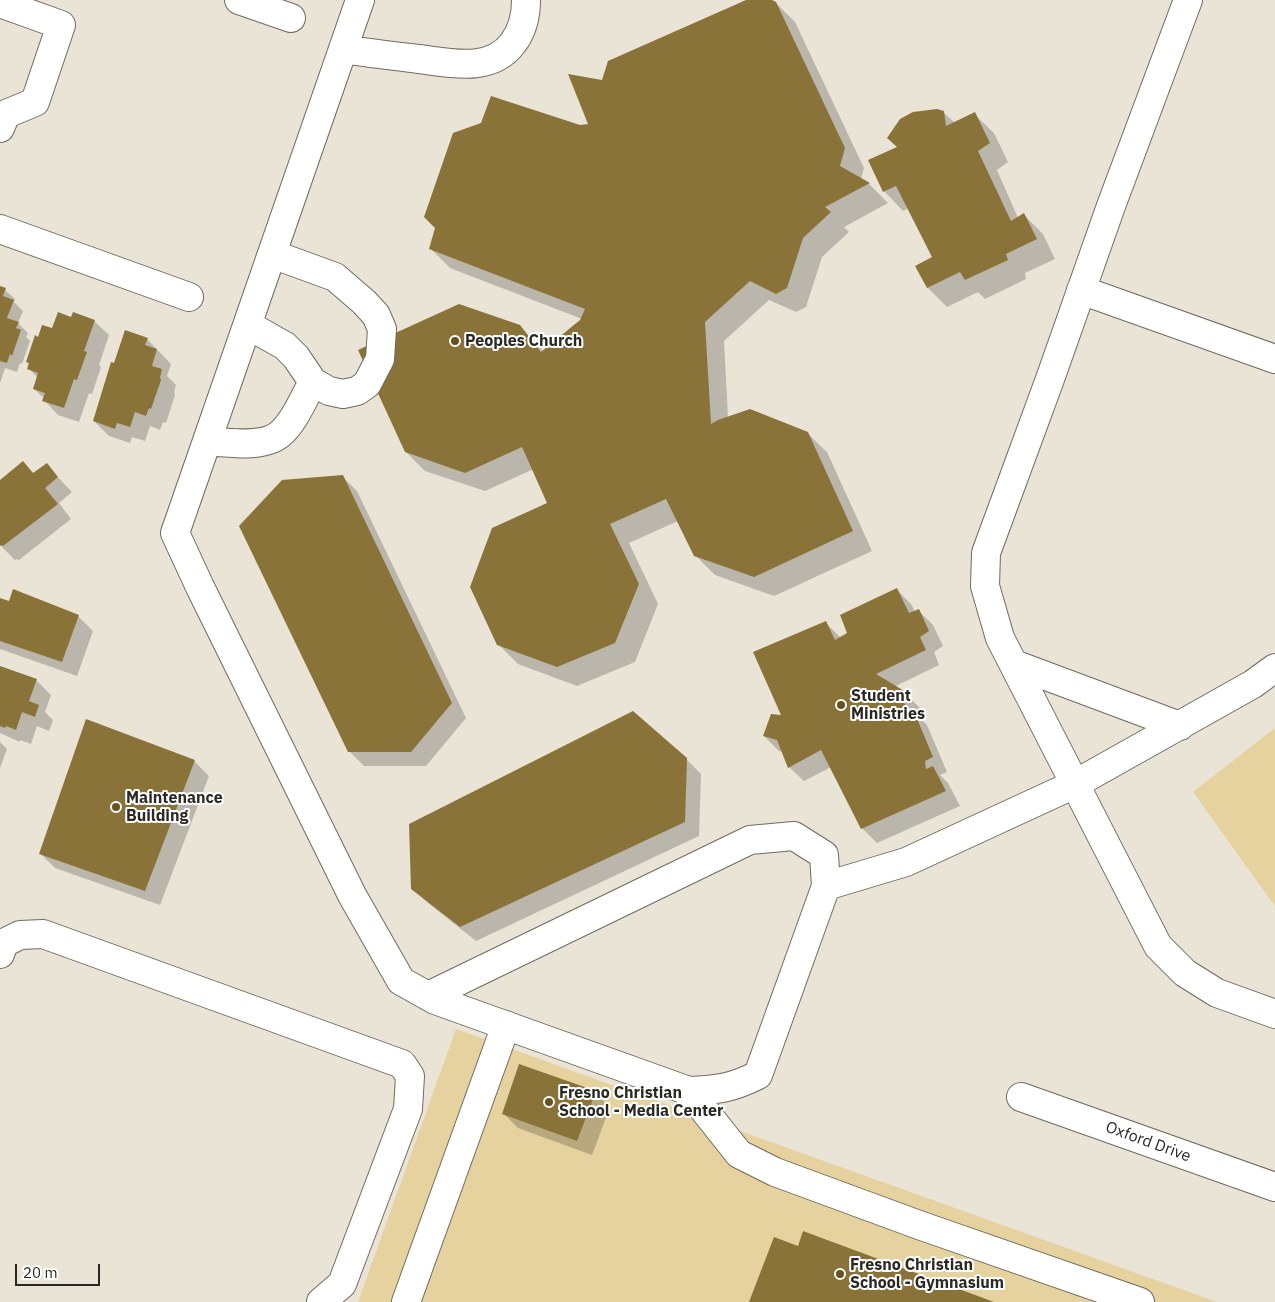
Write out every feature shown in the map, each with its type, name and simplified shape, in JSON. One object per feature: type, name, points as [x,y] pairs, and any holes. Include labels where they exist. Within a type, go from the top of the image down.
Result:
[{"type":"street","points":[[239,0],[291,18]]},
{"type":"street","points":[[360,0],[175,533],[204,596],[352,895],[401,981],[435,1000],[690,1091],[719,1090],[740,1084],[758,1075],[826,886],[824,855],[794,836],[750,840],[428,996]]},
{"type":"street","points":[[343,49],[462,64],[484,62],[500,56],[509,48],[522,28],[526,14],[526,0]]},
{"type":"street","points":[[1188,0],[986,553],[985,586],[1000,638],[1158,946],[1185,974],[1217,993],[1275,1014]]},
{"type":"street","points":[[0,3],[61,25],[35,102],[6,114],[0,128]]},
{"type":"street","points":[[0,229],[189,297]]},
{"type":"street","points":[[248,324],[285,346],[296,357],[313,382],[329,391],[343,394],[357,391],[367,384],[380,359],[382,328],[376,316],[364,302],[335,277],[272,254]]},
{"type":"street","points":[[1081,290],[1275,359]]},
{"type":"street","points":[[207,441],[259,442],[278,436],[290,422],[313,382]]},
{"type":"street","points":[[1014,664],[1180,726]]},
{"type":"street","points":[[826,886],[906,862],[1075,784],[1254,684],[1275,668]]},
{"type":"street","points":[[0,954],[4,943],[20,935],[43,934],[402,1064],[410,1076],[408,1109],[342,1284],[321,1302]]},
{"type":"street","points":[[406,1302],[506,1026]]},
{"type":"street","points":[[690,1091],[739,1154],[775,1172],[919,1225],[1140,1302]]},
{"type":"street","name":"Oxford Drive","points":[[1021,1097],[1275,1187]]},
{"type":"shaded area","points":[[1275,728],[1275,906],[1193,792]]},
{"type":"shaded area","points":[[456,1029],[1217,1302],[358,1302]]},
{"type":"building","name":"Peoples Church","points":[[746,0],[772,0],[776,2],[845,148],[840,166],[870,183],[825,207],[831,212],[803,238],[787,288],[776,294],[750,281],[705,322],[711,424],[750,409],[808,432],[853,531],[754,577],[694,556],[666,499],[610,524],[639,584],[615,643],[557,667],[497,645],[470,587],[492,528],[547,503],[522,447],[465,473],[405,452],[358,350],[459,304],[520,325],[541,352],[580,320],[585,309],[429,249],[435,228],[424,217],[453,133],[481,123],[491,96],[580,125],[588,124],[568,74],[602,80],[608,61]]},
{"type":"building","points":[[937,109],[944,111],[946,126],[975,112],[990,143],[978,151],[1011,221],[1024,213],[1037,239],[1006,254],[1008,260],[965,280],[960,272],[927,288],[915,266],[932,257],[896,186],[883,192],[868,160],[897,147],[887,138],[900,119],[913,112]]},
{"type":"building","points":[[0,286],[6,288],[3,296],[14,300],[7,318],[19,322],[16,328],[21,330],[12,356],[10,354],[7,363],[0,361]]},
{"type":"building","points":[[58,312],[71,317],[73,312],[95,320],[84,351],[87,352],[77,380],[74,379],[64,408],[42,401],[45,393],[33,389],[38,373],[27,369],[29,363],[26,362],[35,335],[38,337],[42,325],[52,328]]},
{"type":"building","points":[[125,330],[148,338],[145,345],[157,349],[152,366],[162,369],[161,380],[151,409],[149,408],[146,416],[135,412],[130,427],[117,423],[115,429],[93,421],[111,362],[114,363]]},
{"type":"building","points":[[23,461],[33,473],[47,463],[58,477],[45,488],[58,504],[3,546],[0,546],[0,480]]},
{"type":"building","points":[[343,475],[452,703],[411,752],[348,752],[239,526],[282,480]]},
{"type":"building","name":"Student Ministries","points":[[897,588],[909,613],[919,609],[929,631],[920,637],[926,650],[876,674],[906,692],[902,700],[909,710],[913,709],[933,757],[925,761],[926,769],[933,766],[946,791],[861,829],[821,750],[788,768],[777,740],[763,736],[771,714],[781,715],[753,652],[826,621],[835,640],[847,633],[840,615]]},
{"type":"building","points":[[13,589],[79,615],[62,662],[0,641],[0,598],[9,601]]},
{"type":"building","points":[[0,666],[37,679],[29,701],[39,705],[35,717],[22,712],[16,730],[0,726]]},
{"type":"building","points":[[633,711],[687,758],[685,822],[460,927],[411,889],[409,824]]},
{"type":"building","name":"Maintenance Building","points":[[86,719],[195,760],[145,891],[39,854]]},
{"type":"building","name":"Fresno Christian School - Media Center","points":[[519,1064],[596,1091],[577,1141],[502,1114]]},
{"type":"building","name":"Fresno Christian School - Gymnasium","points":[[803,1231],[994,1302],[749,1302],[774,1237],[798,1246]]},
{"type":"place","name":"Peoples Church","points":[[455,341]]},
{"type":"place","name":"Student Ministries","points":[[841,705]]},
{"type":"place","name":"Maintenance Building","points":[[116,807]]},
{"type":"place","name":"Fresno Christian School - Media Center","points":[[549,1102]]},
{"type":"place","name":"Fresno Christian School - Gymnasium","points":[[840,1274]]}]
